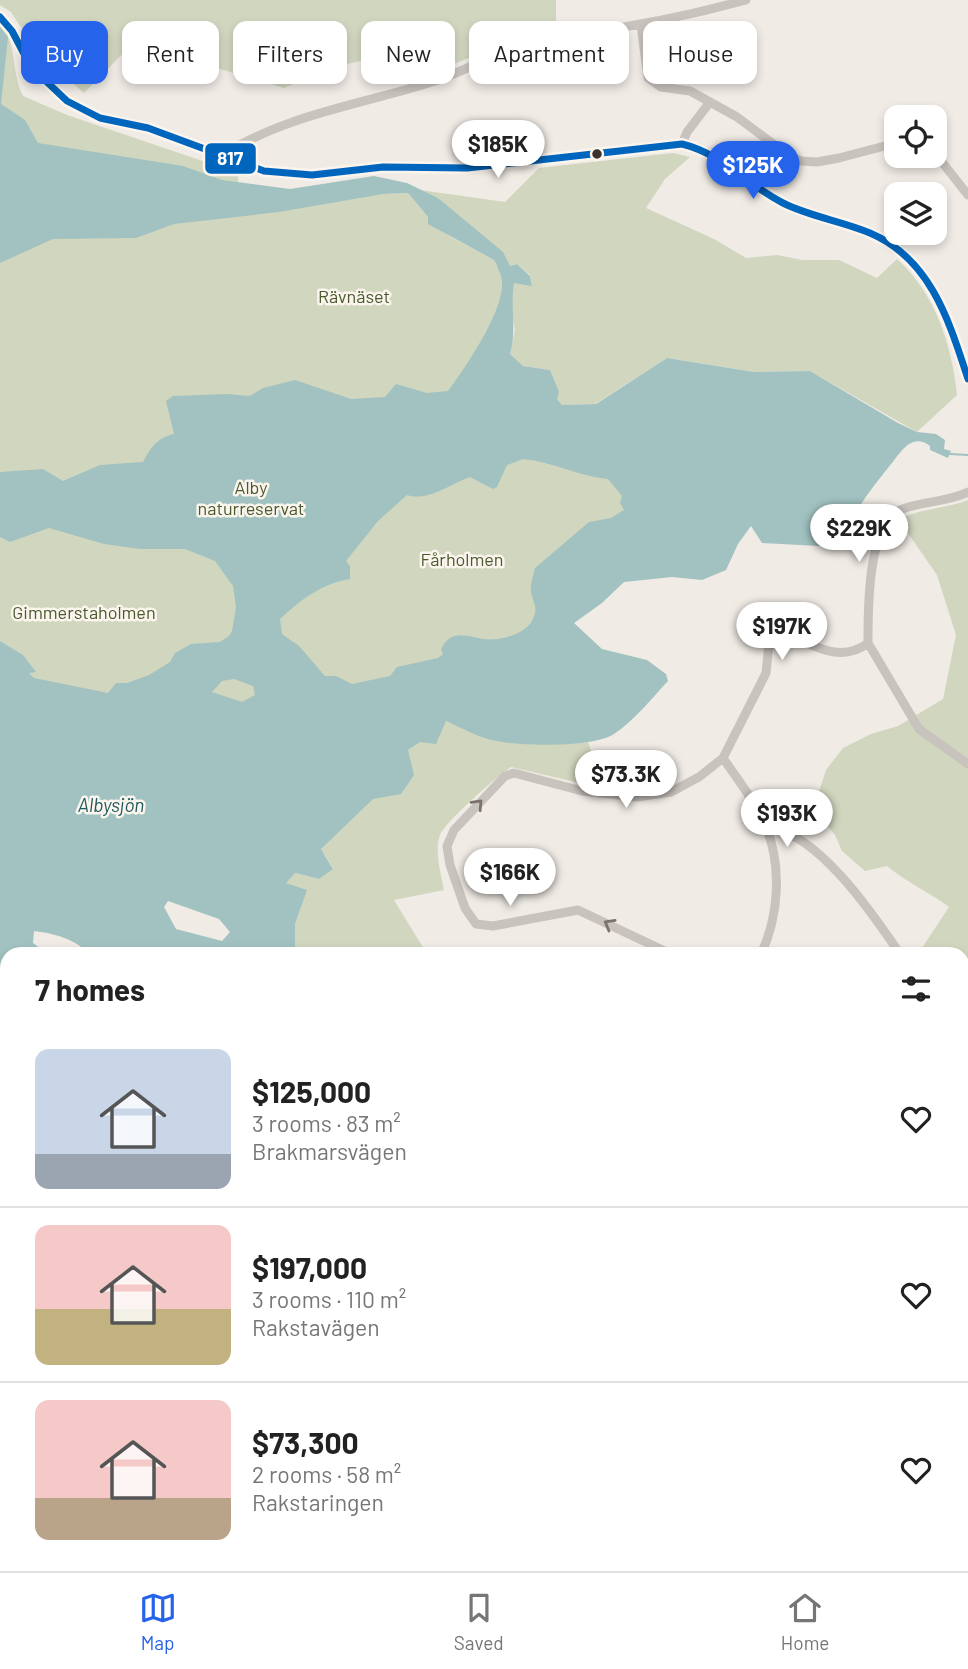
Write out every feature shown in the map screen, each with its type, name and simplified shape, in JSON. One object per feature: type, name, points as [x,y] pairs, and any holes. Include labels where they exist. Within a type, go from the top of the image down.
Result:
[{"type":"street","points":[[224,155],[246,141],[327,111],[444,78],[538,38],[561,32],[583,33],[641,25],[747,0]]},
{"type":"street","points":[[0,17],[12,31],[31,67],[67,101],[100,118],[148,128],[264,171],[312,175],[383,167],[443,169],[682,145],[699,147],[720,157],[783,203],[873,234],[905,253],[925,275],[941,300],[968,379]]},
{"type":"street","points":[[641,25],[648,78],[661,87],[690,92],[710,102],[737,117],[792,158],[802,161],[839,158],[884,146]]},
{"type":"street","points":[[682,145],[687,132],[710,102]]},
{"type":"street","points":[[947,168],[968,195]]},
{"type":"street","points":[[968,492],[952,499],[901,509],[892,515],[881,531],[868,592],[868,643],[919,729],[968,764]]},
{"type":"street","points":[[656,947],[578,910],[493,926],[477,925],[465,908],[450,865],[447,846],[454,830],[505,776],[514,773],[582,790],[637,797],[671,792],[699,777],[723,758],[758,695],[766,673],[769,643],[774,638],[785,634],[835,653],[851,653],[868,643]]},
{"type":"street","points":[[723,758],[766,827],[772,849],[774,920],[764,947]]},
{"type":"street","points":[[766,827],[777,828],[819,855],[846,881],[895,947]]},
{"type":"green space","points":[[0,0],[556,0],[556,21],[469,21],[469,58],[455,63],[455,21],[361,21],[361,61],[347,64],[347,21],[233,21],[233,73],[219,69],[219,21],[122,21],[122,54],[108,69],[108,21],[21,21],[21,27],[11,12],[0,5]]},
{"type":"green space","name":"Alby naturreservat","points":[[0,21],[10,41],[23,96],[67,115],[238,173],[239,202],[374,184],[387,194],[408,193],[449,236],[494,260],[497,267],[532,285],[530,275],[517,264],[510,266],[438,198],[420,190],[505,202],[539,168],[673,153],[690,157],[665,179],[646,208],[714,239],[746,258],[777,255],[802,260],[839,260],[877,278],[897,259],[922,288],[939,321],[951,357],[957,395],[917,432],[810,371],[754,372],[667,358],[595,404],[562,405],[557,399],[550,370],[523,366],[510,354],[515,330],[512,315],[476,384],[725,459],[503,667],[0,879]]},
{"type":"green space","points":[[74,84],[93,84],[84,93]]},
{"type":"green space","points":[[271,84],[294,84],[284,88]]},
{"type":"green space","points":[[968,500],[968,947],[923,947],[949,907],[887,866],[865,871],[842,851],[835,835],[819,816],[818,795],[826,770],[843,748],[871,734],[898,726],[943,699],[956,635],[937,575],[903,526],[896,522],[911,514]]},
{"type":"green space","points":[[446,721],[479,733],[516,740],[588,742],[605,789],[511,767],[461,810],[440,835],[438,855],[444,890],[394,900],[423,947],[295,947],[295,924],[306,890],[285,883],[295,873],[319,879],[333,868],[321,849],[408,750]]},
{"type":"water","name":"Albysjön","points":[[0,27],[8,37],[1,104],[25,120],[38,143],[183,166],[222,180],[290,189],[374,176],[407,183],[438,198],[503,252],[510,266],[517,264],[530,276],[532,286],[514,283],[510,354],[523,366],[550,370],[559,392],[557,399],[562,405],[596,404],[667,358],[754,372],[810,371],[898,423],[917,432],[936,434],[945,440],[944,449],[951,451],[948,458],[930,450],[930,446],[923,442],[917,441],[906,447],[866,496],[838,547],[762,543],[751,526],[738,544],[726,570],[702,580],[672,577],[624,582],[602,603],[574,623],[602,649],[647,660],[666,674],[668,681],[622,728],[604,739],[590,742],[556,745],[508,743],[483,738],[446,721],[436,744],[420,742],[408,750],[414,775],[401,794],[373,799],[321,849],[333,869],[319,879],[295,873],[286,883],[307,890],[295,924],[295,947],[81,947],[56,935],[34,931],[33,943],[38,947],[0,947],[0,641],[23,655],[36,672],[29,673],[34,678],[108,693],[116,683],[127,683],[149,675],[170,662],[175,653],[191,644],[220,642],[229,636],[236,607],[233,586],[215,561],[185,549],[140,549],[104,544],[49,528],[10,542],[0,537],[0,472],[43,469],[63,481],[100,465],[143,462],[155,444],[174,434],[166,401],[173,396],[250,396],[263,388],[295,380],[351,399],[385,397],[396,384],[427,393],[448,391],[491,322],[501,293],[502,281],[494,260],[428,224],[428,217],[408,193],[383,194],[279,212],[174,224],[136,238],[53,239],[0,263]],"holes":[[[523,459],[608,479],[622,496],[620,503],[624,510],[611,518],[589,522],[535,568],[531,589],[535,613],[532,621],[523,630],[496,639],[454,636],[445,643],[441,649],[443,654],[438,658],[397,667],[390,676],[352,684],[336,676],[325,676],[299,646],[282,634],[280,619],[296,605],[312,593],[350,579],[350,566],[346,561],[378,521],[407,495],[415,497],[431,494],[470,477],[493,489],[497,487],[507,465]],[[234,679],[253,686],[255,695],[242,702],[212,692],[222,681]],[[168,901],[219,919],[230,932],[222,941],[176,929],[164,907]]]},
{"type":"waterway","points":[[950,454],[968,455]]},
{"type":"transit line","name":"817","points":[[0,17],[12,31],[31,67],[67,101],[100,118],[148,128],[264,171],[312,175],[383,167],[467,168],[682,144],[697,149],[722,162],[783,203],[849,225],[891,244],[923,275],[935,294],[968,379]]},
{"type":"park label","name":"Rävnäset","points":[[354,297]]},
{"type":"park label","name":"Fårholmen","points":[[462,560]]},
{"type":"park label","name":"Gimmerstaholmen","points":[[84,613]]}]
